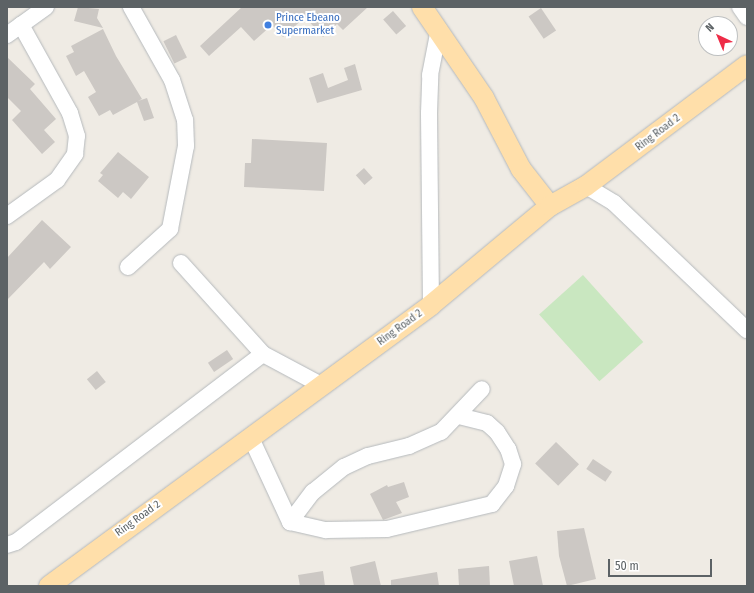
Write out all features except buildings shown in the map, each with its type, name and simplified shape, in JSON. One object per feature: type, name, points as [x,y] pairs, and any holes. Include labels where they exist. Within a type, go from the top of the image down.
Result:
[{"type":"main road","points":[[422,7],[439,29],[484,98],[521,170],[550,206]]},
{"type":"main road","name":"Ring Road 2","points":[[49,586],[431,305],[550,206],[586,186],[747,65]]},
{"type":"street","points":[[7,35],[46,7]]},
{"type":"street","points":[[128,266],[170,229],[186,146],[185,120],[172,80],[131,7]]},
{"type":"street","points":[[740,7],[747,17]]},
{"type":"street","points":[[7,216],[57,180],[75,154],[77,136],[70,113],[21,25]]},
{"type":"street","points":[[431,305],[430,75],[439,29]]},
{"type":"street","points":[[586,186],[614,203],[747,330]]},
{"type":"street","points":[[181,263],[263,354],[321,385]]},
{"type":"street","points":[[7,545],[16,542],[263,354]]},
{"type":"street","points":[[290,522],[313,492],[344,467],[368,456],[409,446],[441,432],[458,416],[482,389]]},
{"type":"street","points":[[290,522],[326,530],[387,529],[492,504],[506,486],[513,464],[508,449],[487,423],[458,416]]},
{"type":"street","points":[[251,438],[290,522]]},
{"type":"green space","points":[[583,275],[643,342],[599,381],[539,314]]},
{"type":"place","name":"Prince Ebeano Supermarket","points":[[268,25]]}]
